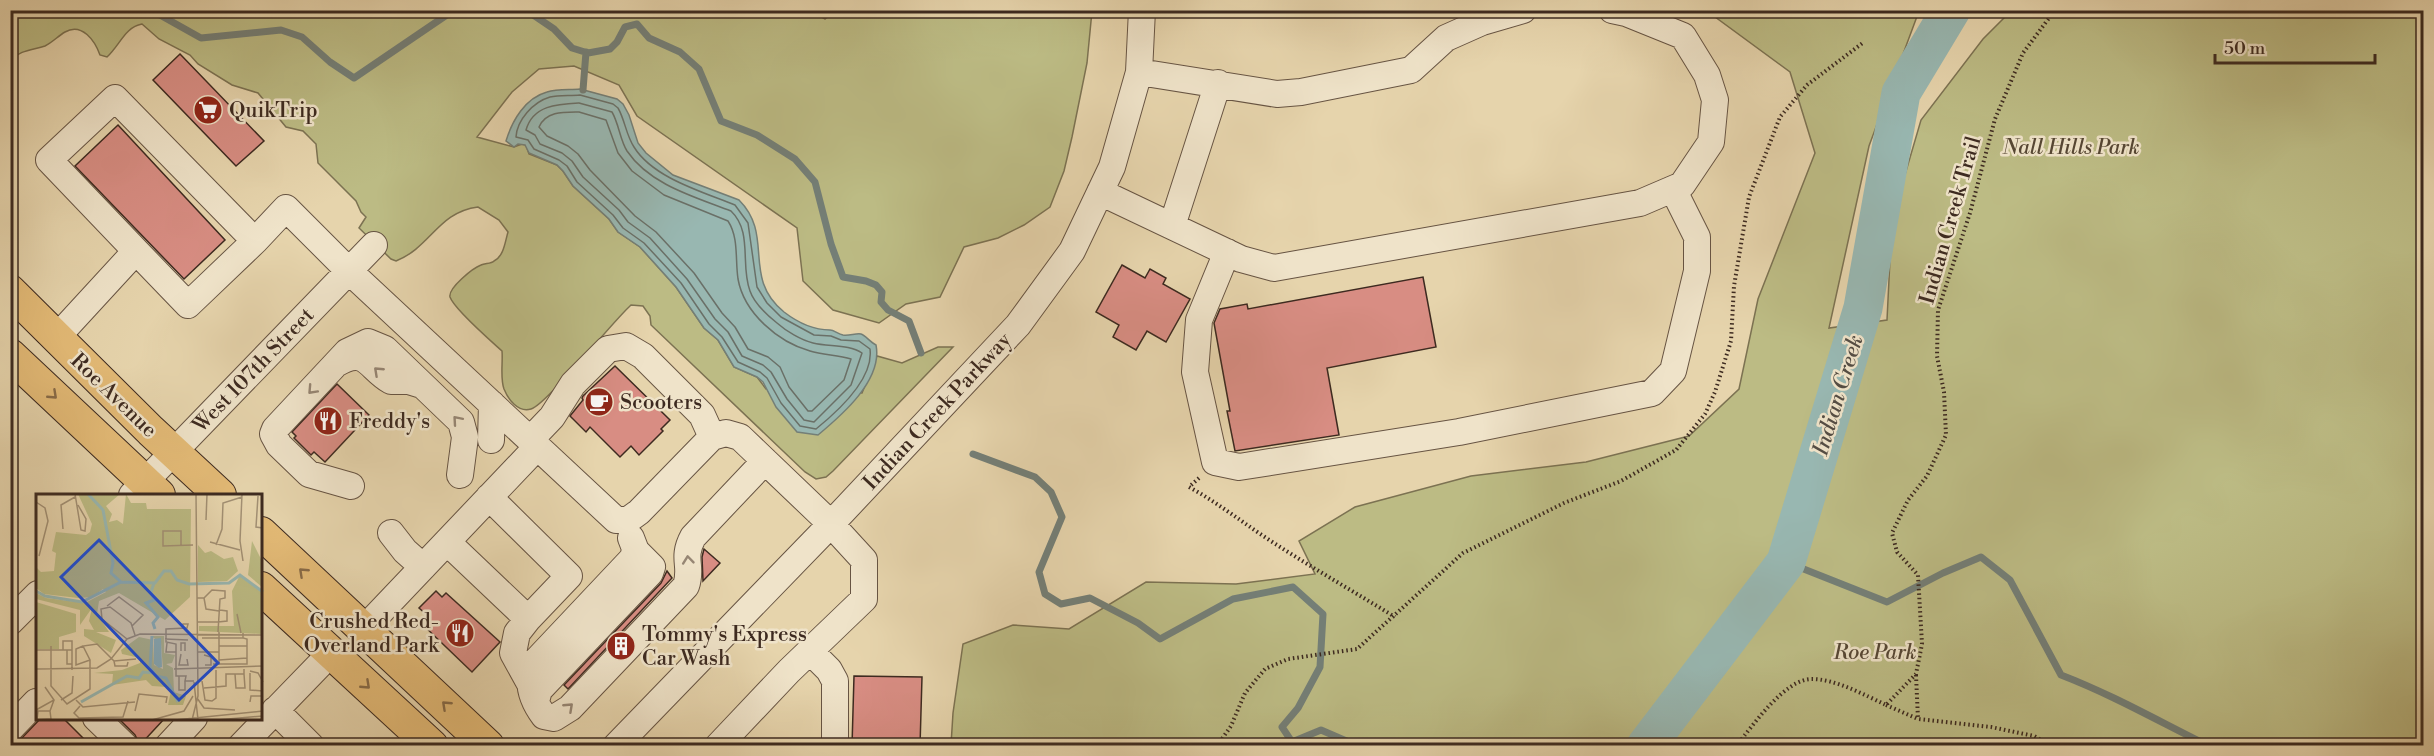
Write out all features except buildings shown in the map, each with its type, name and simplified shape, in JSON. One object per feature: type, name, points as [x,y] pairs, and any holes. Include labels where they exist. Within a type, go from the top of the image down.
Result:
[{"type":"main road","name":"Roe Avenue","points":[[10,291],[173,452],[219,494]]},
{"type":"main road","name":"Roe Avenue","points":[[10,355],[146,491]]},
{"type":"main road","points":[[262,534],[488,746]]},
{"type":"main road","points":[[262,589],[432,746]]},
{"type":"street","name":"Indian Creek Parkway","points":[[616,746],[831,524],[1018,325],[1071,251],[1112,167],[1139,72],[1142,10]]},
{"type":"street","points":[[1139,72],[1276,94],[1301,92],[1411,70],[1446,38],[1482,22],[1523,10]]},
{"type":"street","points":[[1100,192],[1241,259],[1274,268],[1640,203],[1682,185],[1711,142],[1715,100],[1707,75],[1683,36],[1626,13],[1612,10]]},
{"type":"street","points":[[1172,226],[1218,83]]},
{"type":"street","points":[[255,241],[115,98],[49,160],[188,304],[255,241],[286,208],[349,271],[616,520],[628,520],[639,512],[712,437],[726,433],[740,437],[831,524],[864,560],[864,599],[719,745]]},
{"type":"street","points":[[1227,252],[1199,320],[1195,372],[1215,462],[1239,467],[1251,466],[1460,432],[1652,393],[1673,371],[1697,271],[1697,237],[1673,189]]},
{"type":"street","name":"West 107th Street","points":[[146,491],[173,452],[374,245]]},
{"type":"street","points":[[56,338],[136,251]]},
{"type":"street","points":[[351,486],[309,474],[279,445],[273,434],[275,429],[347,352],[368,342],[385,349],[463,426],[465,437],[454,475],[488,499],[569,576],[528,618],[518,633],[513,653],[539,709],[548,718],[562,714],[577,700],[686,586],[690,576],[686,556],[687,548],[693,537],[765,461]]},
{"type":"street","points":[[364,629],[488,499],[551,418],[560,414],[604,365],[616,358],[626,358],[633,362],[712,437]]},
{"type":"street","points":[[491,440],[492,404]]},
{"type":"street","points":[[532,691],[529,675],[534,663],[639,554],[628,520]]},
{"type":"street","points":[[391,533],[405,551],[423,567]]},
{"type":"street","points":[[447,542],[528,618]]},
{"type":"street","points":[[10,622],[36,596]]},
{"type":"street","points":[[810,651],[829,670],[835,681],[835,746]]},
{"type":"street","points":[[262,719],[275,710],[331,653]]},
{"type":"street","points":[[10,729],[36,702]]},
{"type":"street","points":[[275,710],[311,746]]},
{"type":"street","points":[[98,720],[125,746]]},
{"type":"street","points":[[168,746],[192,720]]},
{"type":"street","points":[[243,733],[261,720]]},
{"type":"path","name":"Indian Creek Trail","points":[[1918,719],[1916,674],[1922,644],[1918,575],[1897,552],[1892,533],[1908,500],[1928,476],[1946,435],[1944,392],[1938,356],[1938,310],[1970,213],[1995,119],[2023,53],[2055,10]]},
{"type":"path","points":[[1215,462],[1189,487],[1218,502],[1241,521],[1279,546],[1395,617]]},
{"type":"path","points":[[1217,746],[1231,726],[1245,693],[1265,669],[1288,659],[1358,648]]},
{"type":"path","points":[[1886,705],[1916,674]]},
{"type":"path","points":[[1736,746],[1785,689],[1810,679],[1847,687],[1918,719],[1991,727],[2034,736],[2052,746]]},
{"type":"green space","points":[[11,10],[206,10],[227,15],[241,10],[810,10],[825,19],[836,10],[1092,11],[1087,63],[1072,137],[1064,171],[1050,207],[1024,225],[998,238],[964,247],[940,297],[906,304],[879,323],[833,310],[803,281],[797,228],[637,116],[619,85],[574,66],[539,69],[512,92],[477,137],[514,147],[526,145],[529,154],[557,165],[573,186],[609,219],[618,232],[640,247],[676,287],[704,328],[718,340],[734,367],[757,377],[766,389],[862,393],[877,356],[902,363],[938,347],[953,347],[833,471],[826,477],[816,479],[805,472],[651,325],[650,316],[643,306],[631,305],[539,404],[526,410],[518,407],[511,401],[504,389],[502,351],[465,317],[450,297],[450,293],[467,274],[481,265],[493,262],[500,256],[508,232],[499,220],[478,207],[464,210],[444,223],[408,255],[396,261],[391,259],[359,228],[366,217],[356,201],[318,163],[316,144],[303,131],[286,127],[258,93],[232,85],[198,64],[190,55],[159,39],[142,24],[131,29],[107,57],[100,55],[87,34],[77,29],[62,34],[45,46],[23,52],[11,60]]},
{"type":"green space","points":[[1839,10],[1919,11],[1869,146],[1829,328],[1887,320],[1892,219],[1921,120],[1983,39],[2011,11],[2423,11],[2423,745],[2112,746],[2106,743],[2108,745],[951,745],[963,644],[1013,625],[1069,629],[1146,582],[1236,584],[1315,574],[1299,541],[1355,507],[1471,476],[1586,462],[1689,436],[1739,389],[1758,299],[1815,153],[1790,72],[1707,11],[1805,11],[1812,16]]},
{"type":"water","points":[[580,89],[617,99],[623,104],[638,143],[646,153],[673,175],[739,200],[750,214],[755,228],[764,285],[771,299],[784,312],[812,327],[832,330],[843,335],[861,334],[876,345],[877,358],[867,384],[849,407],[818,435],[797,432],[776,407],[763,382],[734,367],[718,340],[704,328],[676,287],[640,247],[618,232],[609,219],[573,186],[557,165],[529,153],[525,145],[518,144],[514,147],[506,141],[520,111],[532,99],[551,91]]},
{"type":"waterway","points":[[151,10],[201,38],[281,30],[302,37],[330,62],[354,78],[454,10]]},
{"type":"waterway","points":[[526,10],[554,29],[572,48],[588,53],[610,49],[617,42],[625,27],[637,24],[649,38],[680,52],[699,69],[721,121],[757,135],[795,159],[815,182],[831,244],[843,277],[876,285],[882,292],[881,302],[888,310],[909,321],[921,353]]},
{"type":"waterway","name":"Indian Creek","points":[[1646,746],[1786,562],[1863,308],[1901,93],[1951,10]]},
{"type":"waterway","points":[[583,90],[586,52]]},
{"type":"waterway","points":[[973,454],[1035,477],[1051,492],[1062,517],[1039,572],[1045,594],[1061,604],[1090,598],[1138,623],[1160,639],[1233,599],[1293,587],[1323,614],[1320,667],[1298,708],[1282,727],[1292,742],[1321,730],[1358,746]]},
{"type":"waterway","points":[[1786,562],[1887,602],[1943,573],[1981,557],[2010,580],[2061,675],[2118,700],[2209,746]]},
{"type":"place","name":"QuikTrip","points":[[208,110]]},
{"type":"place","name":"Scooters","points":[[599,402]]},
{"type":"place","name":"Freddy's","points":[[328,421]]},
{"type":"place","name":"Crushed Red- Overland Park","points":[[460,633]]},
{"type":"place","name":"Tommy's Express Car Wash","points":[[621,646]]},
{"type":"park label","name":"Nall Hills Park","points":[[2071,147]]},
{"type":"park label","name":"Roe Park","points":[[1875,652]]}]
